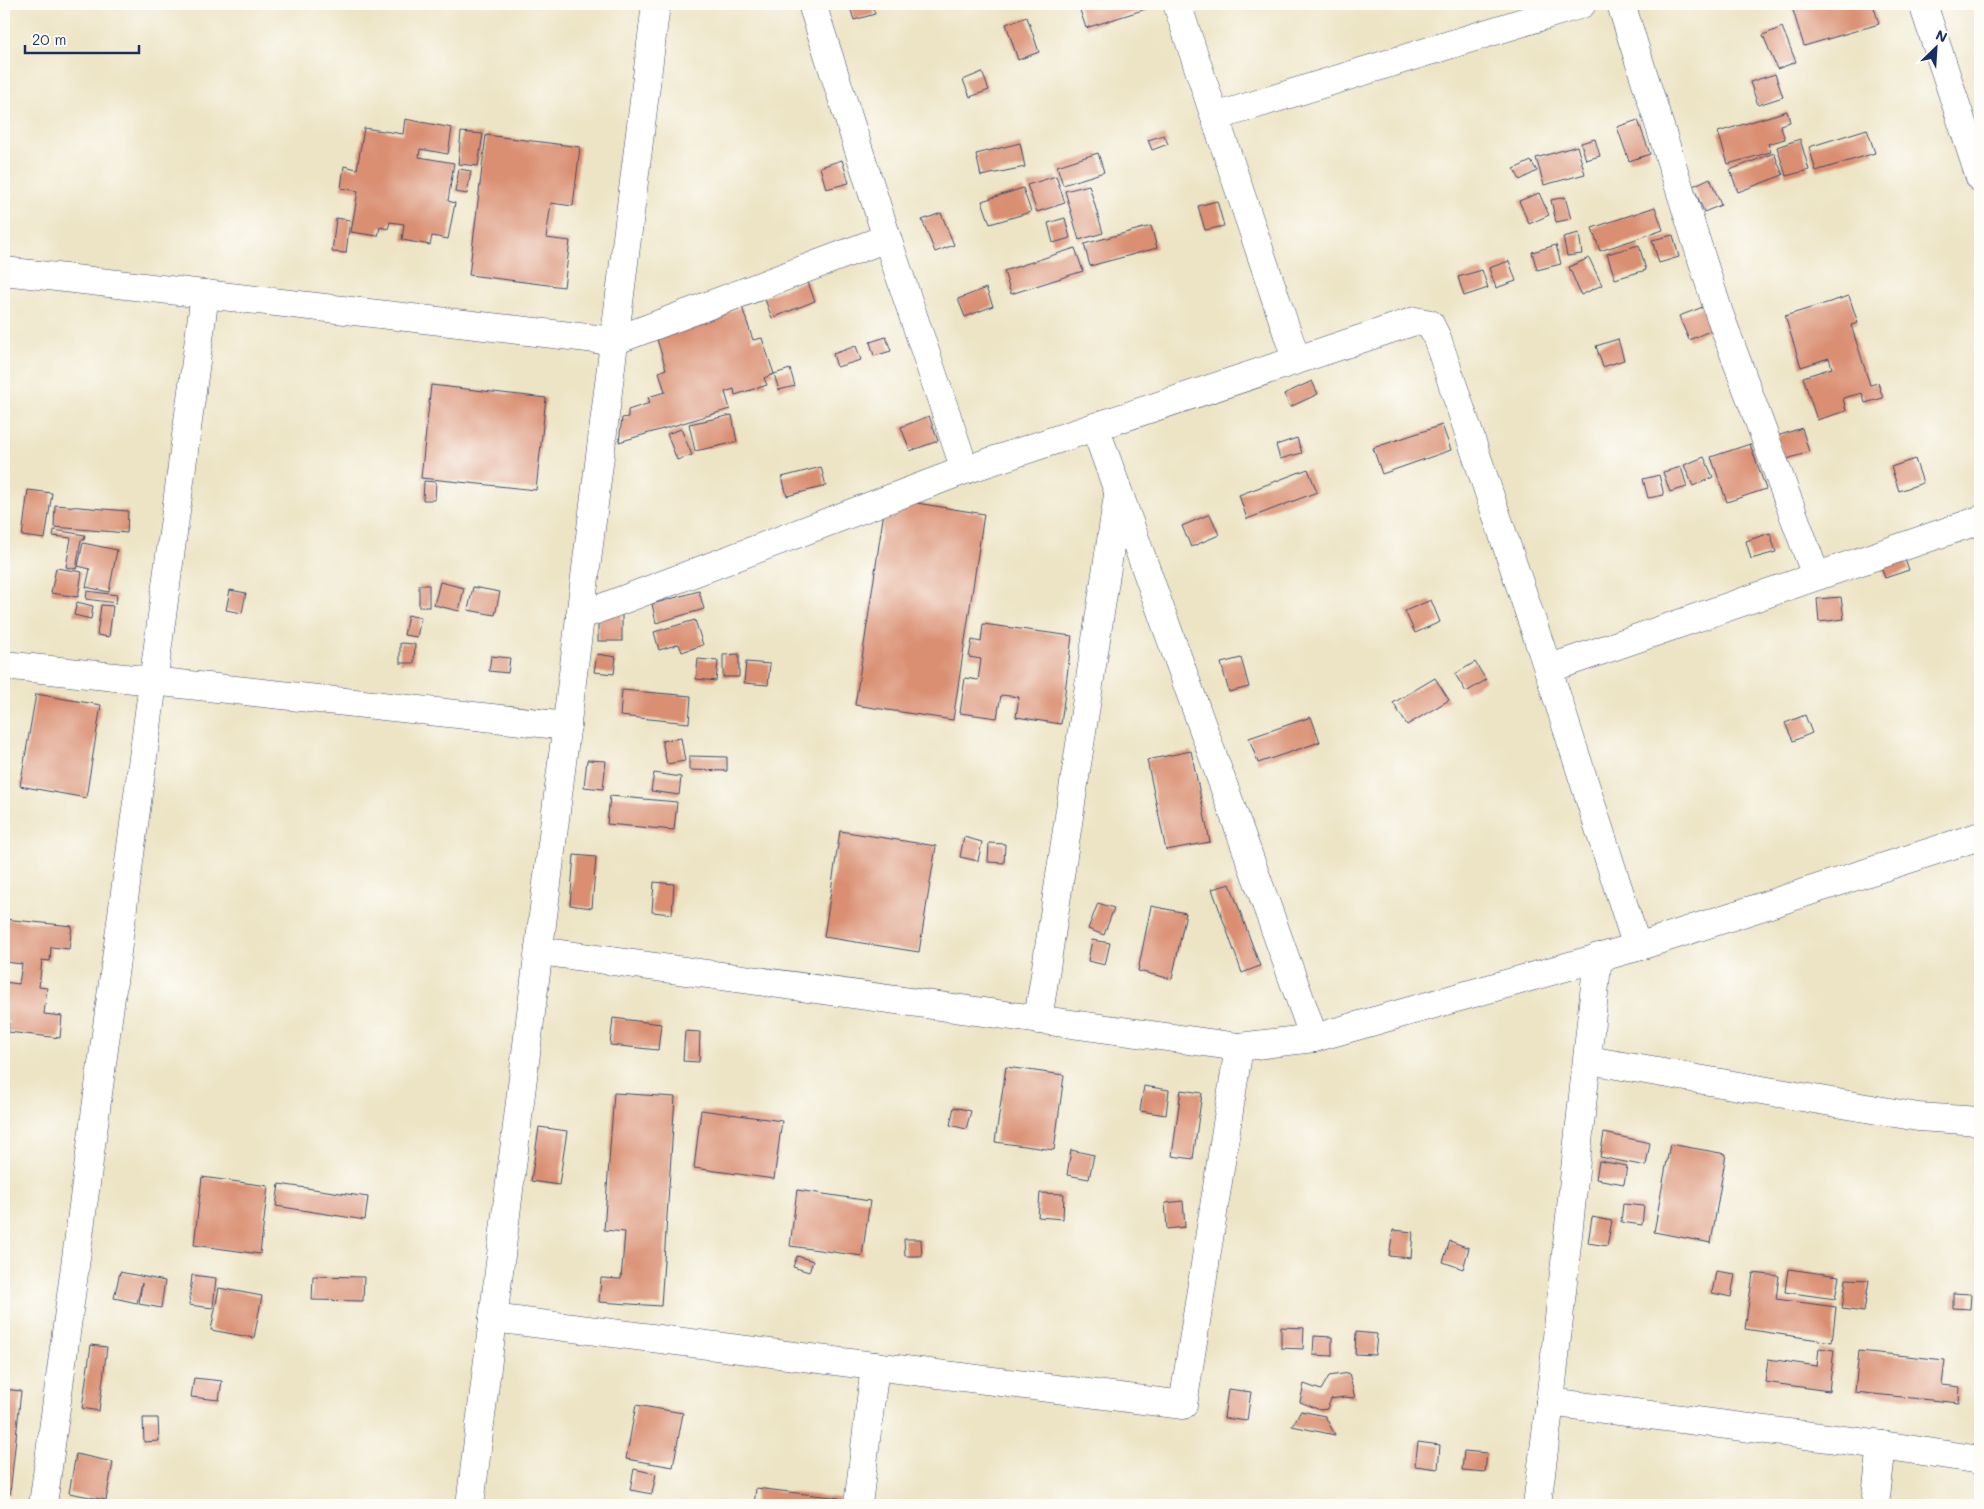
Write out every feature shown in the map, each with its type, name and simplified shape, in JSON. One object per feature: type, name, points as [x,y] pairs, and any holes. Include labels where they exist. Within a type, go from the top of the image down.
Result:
[{"type":"street","points":[[470,1505],[656,4]]},
{"type":"street","points":[[812,4],[887,238],[965,470]]},
{"type":"street","points":[[1177,4],[1296,359]]},
{"type":"street","points":[[1215,117],[1582,4]]},
{"type":"street","points":[[1621,4],[1719,313],[1816,576]]},
{"type":"street","points":[[1924,4],[1980,178]]},
{"type":"street","points":[[4,271],[614,342],[887,238]]},
{"type":"street","points":[[43,1505],[205,294]]},
{"type":"street","points":[[580,616],[965,470],[1415,321],[1430,324],[1441,347],[1548,669],[1637,947]]},
{"type":"street","points":[[1095,427],[1314,1038]]},
{"type":"street","points":[[1038,1020],[1118,493]]},
{"type":"street","points":[[1548,669],[1980,520]]},
{"type":"street","points":[[4,665],[567,726]]},
{"type":"street","points":[[539,951],[1239,1047],[1314,1038],[1637,947],[1980,836]]},
{"type":"street","points":[[1537,1505],[1550,1402],[1598,957]]},
{"type":"street","points":[[493,1318],[1183,1405],[1239,1047]]},
{"type":"street","points":[[1588,1060],[1918,1117],[1980,1121]]},
{"type":"street","points":[[858,1505],[875,1366]]},
{"type":"street","points":[[1550,1402],[1882,1445],[1980,1460]]},
{"type":"street","points":[[1875,1505],[1882,1445]]},
{"type":"building","points":[[849,4],[872,4],[875,14],[854,20]]},
{"type":"building","points":[[1078,4],[1151,4],[1152,7],[1086,28]]},
{"type":"building","points":[[1791,4],[1873,4],[1879,24],[1804,46]]},
{"type":"building","points":[[1027,17],[1039,52],[1018,60],[1006,24]]},
{"type":"building","points":[[1782,27],[1796,62],[1777,69],[1763,35]]},
{"type":"building","points":[[982,72],[989,90],[970,97],[963,80]]},
{"type":"building","points":[[1775,74],[1783,97],[1758,105],[1750,82]]},
{"type":"building","points":[[1787,111],[1790,122],[1780,125],[1785,139],[1768,144],[1771,152],[1728,164],[1718,132]]},
{"type":"building","points":[[405,119],[452,128],[448,154],[420,149],[419,157],[454,163],[448,201],[455,203],[448,239],[432,236],[430,245],[402,240],[404,224],[390,222],[388,229],[380,227],[378,236],[351,232],[358,191],[341,188],[344,166],[357,169],[364,128],[403,134]]},
{"type":"building","points":[[1638,120],[1650,154],[1629,161],[1617,127]]},
{"type":"building","points":[[1867,129],[1875,153],[1816,171],[1809,147]]},
{"type":"building","points":[[461,132],[483,134],[478,166],[458,164]]},
{"type":"building","points":[[486,135],[580,147],[573,206],[551,203],[546,238],[570,241],[564,287],[469,275]]},
{"type":"building","points":[[1164,135],[1168,144],[1152,150],[1148,140]]},
{"type":"building","points":[[1595,139],[1600,156],[1586,160],[1581,143]]},
{"type":"building","points":[[1800,139],[1809,170],[1786,176],[1777,147]]},
{"type":"building","points":[[1020,143],[1025,167],[981,176],[976,154]]},
{"type":"building","points":[[1577,146],[1585,174],[1544,185],[1536,158]]},
{"type":"building","points":[[1098,153],[1104,172],[1063,185],[1057,166]]},
{"type":"building","points":[[1774,153],[1783,175],[1738,192],[1730,170]]},
{"type":"building","points":[[842,160],[849,183],[826,189],[820,167]]},
{"type":"building","points":[[1531,161],[1537,171],[1520,180],[1514,169]]},
{"type":"building","points":[[459,169],[471,171],[467,194],[455,192]]},
{"type":"building","points":[[1056,176],[1065,203],[1037,212],[1027,185]]},
{"type":"building","points":[[1710,178],[1721,205],[1704,212],[1693,186]]},
{"type":"building","points":[[1089,185],[1103,233],[1079,240],[1065,191]]},
{"type":"building","points":[[1023,188],[1031,212],[990,224],[982,201]]},
{"type":"building","points":[[1539,193],[1549,215],[1529,224],[1519,201]]},
{"type":"building","points":[[1565,197],[1571,219],[1556,222],[1551,200]]},
{"type":"building","points":[[1217,201],[1224,226],[1205,230],[1198,206]]},
{"type":"building","points":[[1655,207],[1663,230],[1600,251],[1592,228]]},
{"type":"building","points":[[941,213],[954,245],[935,252],[922,220]]},
{"type":"building","points":[[336,218],[350,220],[346,253],[332,252]]},
{"type":"building","points":[[1065,218],[1070,238],[1053,243],[1048,223]]},
{"type":"building","points":[[1151,226],[1157,248],[1090,266],[1084,244]]},
{"type":"building","points":[[1579,233],[1582,254],[1567,256],[1563,237]]},
{"type":"building","points":[[1673,235],[1679,257],[1659,263],[1652,240]]},
{"type":"building","points":[[1556,245],[1561,264],[1537,270],[1532,252]]},
{"type":"building","points":[[1639,245],[1646,270],[1615,279],[1607,254]]},
{"type":"building","points":[[1075,248],[1083,271],[1011,294],[1004,271]]},
{"type":"building","points":[[1589,258],[1602,285],[1581,295],[1569,267]]},
{"type":"building","points":[[1509,261],[1516,281],[1496,288],[1489,268]]},
{"type":"building","points":[[1482,270],[1488,288],[1464,296],[1458,277]]},
{"type":"building","points":[[807,280],[815,301],[772,318],[764,297]]},
{"type":"building","points":[[986,288],[993,306],[965,317],[958,299]]},
{"type":"building","points":[[1849,296],[1858,323],[1851,325],[1870,385],[1878,383],[1883,398],[1865,403],[1862,393],[1843,398],[1846,411],[1817,420],[1803,377],[1832,368],[1829,358],[1801,367],[1785,316]]},
{"type":"building","points":[[742,307],[753,340],[762,338],[774,374],[764,378],[767,385],[735,395],[734,389],[725,392],[730,409],[619,442],[622,418],[628,417],[628,410],[650,403],[648,397],[665,392],[659,372],[666,369],[656,336]]},
{"type":"building","points":[[1703,307],[1712,330],[1689,340],[1679,316]]},
{"type":"building","points":[[886,337],[891,351],[874,356],[870,342]]},
{"type":"building","points":[[1618,339],[1624,360],[1603,367],[1596,346]]},
{"type":"building","points":[[856,346],[861,360],[837,367],[833,354]]},
{"type":"building","points":[[790,369],[795,386],[779,390],[774,374]]},
{"type":"building","points":[[1312,381],[1318,394],[1290,407],[1284,394]]},
{"type":"building","points":[[431,385],[546,398],[536,490],[421,478]]},
{"type":"building","points":[[732,415],[737,442],[695,451],[689,424]]},
{"type":"building","points":[[929,416],[938,441],[910,451],[901,427]]},
{"type":"building","points":[[1442,425],[1451,450],[1382,474],[1373,448]]},
{"type":"building","points":[[1802,428],[1809,452],[1784,460],[1777,436]]},
{"type":"building","points":[[681,429],[692,455],[677,460],[667,434]]},
{"type":"building","points":[[1297,438],[1302,453],[1280,459],[1276,445]]},
{"type":"building","points":[[1750,444],[1766,489],[1727,502],[1711,457]]},
{"type":"building","points":[[1704,457],[1713,477],[1693,486],[1684,465]]},
{"type":"building","points":[[1915,459],[1923,483],[1899,491],[1891,467]]},
{"type":"building","points":[[821,467],[826,486],[787,496],[782,477]]},
{"type":"building","points":[[1681,467],[1687,487],[1670,492],[1663,472]]},
{"type":"building","points":[[1308,469],[1317,492],[1247,519],[1239,495]]},
{"type":"building","points":[[1659,475],[1664,495],[1648,498],[1643,479]]},
{"type":"building","points":[[424,481],[436,482],[435,500],[423,500]]},
{"type":"building","points":[[28,490],[52,493],[45,539],[22,536]]},
{"type":"building","points":[[886,498],[984,514],[953,720],[855,705]]},
{"type":"building","points":[[55,505],[128,511],[127,533],[54,527]]},
{"type":"building","points":[[1210,514],[1219,535],[1191,547],[1182,526]]},
{"type":"building","points":[[54,530],[85,535],[84,540],[81,540],[76,569],[66,567],[71,538],[53,536]]},
{"type":"building","points":[[1770,533],[1776,552],[1751,559],[1746,541]]},
{"type":"building","points":[[83,543],[117,550],[109,592],[86,587],[90,569],[78,566]]},
{"type":"building","points":[[1902,552],[1909,570],[1885,578],[1879,560]]},
{"type":"building","points":[[56,568],[82,572],[78,597],[51,593]]},
{"type":"building","points":[[440,582],[464,588],[459,611],[434,605]]},
{"type":"building","points":[[419,585],[429,585],[429,607],[419,607]]},
{"type":"building","points":[[473,587],[500,592],[495,615],[468,610]]},
{"type":"building","points":[[230,590],[246,593],[242,613],[226,610]]},
{"type":"building","points":[[87,591],[117,595],[116,603],[86,599]]},
{"type":"building","points":[[699,591],[704,609],[656,623],[652,604]]},
{"type":"building","points":[[1841,597],[1844,619],[1819,622],[1817,599]]},
{"type":"building","points":[[1431,600],[1440,622],[1415,633],[1405,611]]},
{"type":"building","points":[[77,602],[93,606],[91,619],[74,615]]},
{"type":"building","points":[[101,605],[113,606],[109,637],[97,635]]},
{"type":"building","points":[[598,612],[622,612],[622,641],[598,641]]},
{"type":"building","points":[[408,615],[421,618],[417,637],[404,635]]},
{"type":"building","points":[[695,620],[703,645],[682,652],[679,644],[659,650],[654,632]]},
{"type":"building","points":[[983,624],[1072,636],[1061,724],[1016,717],[1019,697],[1001,695],[997,718],[960,713],[965,678],[978,680],[981,659],[969,657],[972,640],[981,642]]},
{"type":"building","points":[[400,643],[415,644],[414,663],[400,663]]},
{"type":"building","points":[[597,654],[616,657],[614,674],[594,672]]},
{"type":"building","points":[[739,654],[739,677],[723,677],[723,655]]},
{"type":"building","points":[[491,656],[510,658],[508,673],[489,671]]},
{"type":"building","points":[[1241,658],[1249,687],[1229,692],[1221,663]]},
{"type":"building","points":[[698,659],[718,661],[716,681],[696,679]]},
{"type":"building","points":[[746,662],[770,664],[768,685],[744,683]]},
{"type":"building","points":[[1475,662],[1486,680],[1466,692],[1455,674]]},
{"type":"building","points":[[1435,678],[1449,700],[1407,725],[1393,703]]},
{"type":"building","points":[[622,690],[691,696],[689,723],[620,716]]},
{"type":"building","points":[[36,694],[101,705],[86,798],[20,786]]},
{"type":"building","points":[[1805,715],[1812,733],[1793,741],[1785,723]]},
{"type":"building","points":[[1311,717],[1320,742],[1258,763],[1249,738]]},
{"type":"building","points":[[681,738],[685,761],[667,764],[662,741]]},
{"type":"building","points":[[1191,751],[1210,842],[1166,850],[1147,760]]},
{"type":"building","points":[[689,756],[727,757],[727,771],[689,770]]},
{"type":"building","points":[[587,760],[606,761],[603,789],[584,787]]},
{"type":"building","points":[[654,773],[681,777],[679,795],[651,791]]},
{"type":"building","points":[[610,796],[677,802],[674,830],[607,824]]},
{"type":"building","points":[[840,831],[936,846],[919,952],[824,937]]},
{"type":"building","points":[[964,837],[982,842],[978,861],[960,857]]},
{"type":"building","points":[[989,843],[1005,844],[1004,863],[988,862]]},
{"type":"building","points":[[574,855],[596,857],[592,908],[570,905]]},
{"type":"building","points":[[654,882],[674,884],[672,914],[652,912]]},
{"type":"building","points":[[1230,884],[1260,966],[1242,973],[1212,889]]},
{"type":"building","points":[[1098,903],[1114,908],[1104,935],[1088,929]]},
{"type":"building","points":[[1151,906],[1186,913],[1172,979],[1138,971]]},
{"type":"building","points":[[4,919],[72,926],[69,949],[51,947],[50,961],[42,960],[39,987],[47,988],[44,1014],[62,1016],[60,1038],[8,1032],[9,1022],[4,1021],[4,982],[19,984],[22,964],[4,962]]},
{"type":"building","points":[[1092,940],[1110,943],[1105,965],[1088,961]]},
{"type":"building","points":[[613,1018],[661,1024],[658,1050],[610,1045]]},
{"type":"building","points":[[685,1031],[700,1032],[699,1062],[683,1061]]},
{"type":"building","points":[[1006,1067],[1064,1075],[1054,1150],[995,1142]]},
{"type":"building","points":[[1144,1086],[1169,1090],[1166,1115],[1140,1111]]},
{"type":"building","points":[[1181,1090],[1202,1093],[1193,1159],[1172,1156]]},
{"type":"building","points":[[614,1093],[675,1097],[661,1306],[599,1302],[601,1278],[621,1279],[625,1232],[604,1230]]},
{"type":"building","points":[[954,1107],[971,1111],[966,1129],[950,1125]]},
{"type":"building","points":[[701,1110],[782,1121],[774,1179],[694,1168]]},
{"type":"building","points":[[539,1127],[567,1131],[559,1185],[531,1181]]},
{"type":"building","points":[[1604,1133],[1650,1143],[1646,1166],[1600,1157]]},
{"type":"building","points":[[1670,1144],[1726,1154],[1711,1243],[1654,1232]]},
{"type":"building","points":[[1071,1150],[1094,1155],[1089,1179],[1067,1175]]},
{"type":"building","points":[[1599,1161],[1627,1166],[1624,1184],[1596,1179]]},
{"type":"building","points":[[202,1177],[268,1186],[260,1254],[194,1245]]},
{"type":"building","points":[[279,1184],[368,1197],[365,1220],[276,1206]]},
{"type":"building","points":[[797,1190],[870,1201],[862,1256],[790,1246]]},
{"type":"building","points":[[1040,1193],[1064,1194],[1063,1219],[1038,1217]]},
{"type":"building","points":[[1183,1201],[1185,1227],[1167,1229],[1165,1203]]},
{"type":"building","points":[[1623,1204],[1644,1206],[1642,1225],[1621,1222]]},
{"type":"building","points":[[1592,1217],[1612,1221],[1607,1246],[1588,1243]]},
{"type":"building","points":[[1393,1230],[1413,1232],[1411,1258],[1389,1256]]},
{"type":"building","points":[[904,1239],[921,1239],[922,1256],[905,1256]]},
{"type":"building","points":[[1450,1241],[1469,1248],[1463,1269],[1443,1262]]},
{"type":"building","points":[[797,1256],[813,1261],[809,1272],[793,1267]]},
{"type":"building","points":[[1788,1269],[1839,1276],[1835,1299],[1785,1292]]},
{"type":"building","points":[[1716,1271],[1735,1274],[1731,1297],[1712,1293]]},
{"type":"building","points":[[120,1272],[165,1281],[161,1308],[139,1304],[142,1283],[137,1303],[114,1298]]},
{"type":"building","points":[[1753,1273],[1779,1276],[1776,1299],[1836,1307],[1832,1342],[1745,1329]]},
{"type":"building","points":[[192,1275],[216,1278],[213,1308],[189,1305]]},
{"type":"building","points":[[313,1276],[364,1277],[363,1301],[312,1300]]},
{"type":"building","points":[[1846,1279],[1869,1280],[1864,1312],[1842,1309]]},
{"type":"building","points":[[219,1288],[262,1296],[254,1338],[211,1330]]},
{"type":"building","points":[[1953,1293],[1971,1294],[1970,1309],[1953,1308]]},
{"type":"building","points":[[1281,1327],[1304,1328],[1303,1349],[1281,1348]]},
{"type":"building","points":[[1356,1332],[1377,1334],[1375,1355],[1355,1354]]},
{"type":"building","points":[[1314,1336],[1332,1337],[1332,1356],[1313,1355]]},
{"type":"building","points":[[91,1345],[107,1347],[99,1411],[82,1408]]},
{"type":"building","points":[[1819,1348],[1834,1350],[1829,1391],[1765,1382],[1768,1359],[1817,1366]]},
{"type":"building","points":[[1859,1351],[1945,1360],[1942,1385],[1960,1387],[1959,1403],[1855,1392]]},
{"type":"building","points":[[1349,1373],[1355,1398],[1331,1399],[1327,1409],[1320,1410],[1300,1402],[1304,1384],[1321,1390],[1329,1376]]},
{"type":"building","points":[[194,1378],[222,1381],[219,1400],[191,1397]]},
{"type":"building","points":[[4,1389],[21,1391],[10,1494],[4,1493]]},
{"type":"building","points":[[1228,1389],[1251,1392],[1247,1421],[1224,1418]]},
{"type":"building","points":[[636,1405],[683,1413],[673,1467],[626,1459]]},
{"type":"building","points":[[1301,1411],[1325,1416],[1335,1435],[1292,1426]]},
{"type":"building","points":[[143,1418],[158,1418],[159,1441],[144,1442]]},
{"type":"building","points":[[1418,1442],[1440,1445],[1438,1469],[1415,1466]]},
{"type":"building","points":[[1464,1451],[1487,1453],[1485,1472],[1462,1470]]},
{"type":"building","points":[[76,1454],[113,1462],[106,1500],[69,1493]]},
{"type":"building","points":[[634,1469],[656,1474],[652,1494],[630,1490]]},
{"type":"building","points":[[756,1488],[839,1498],[838,1505],[754,1505]]}]
